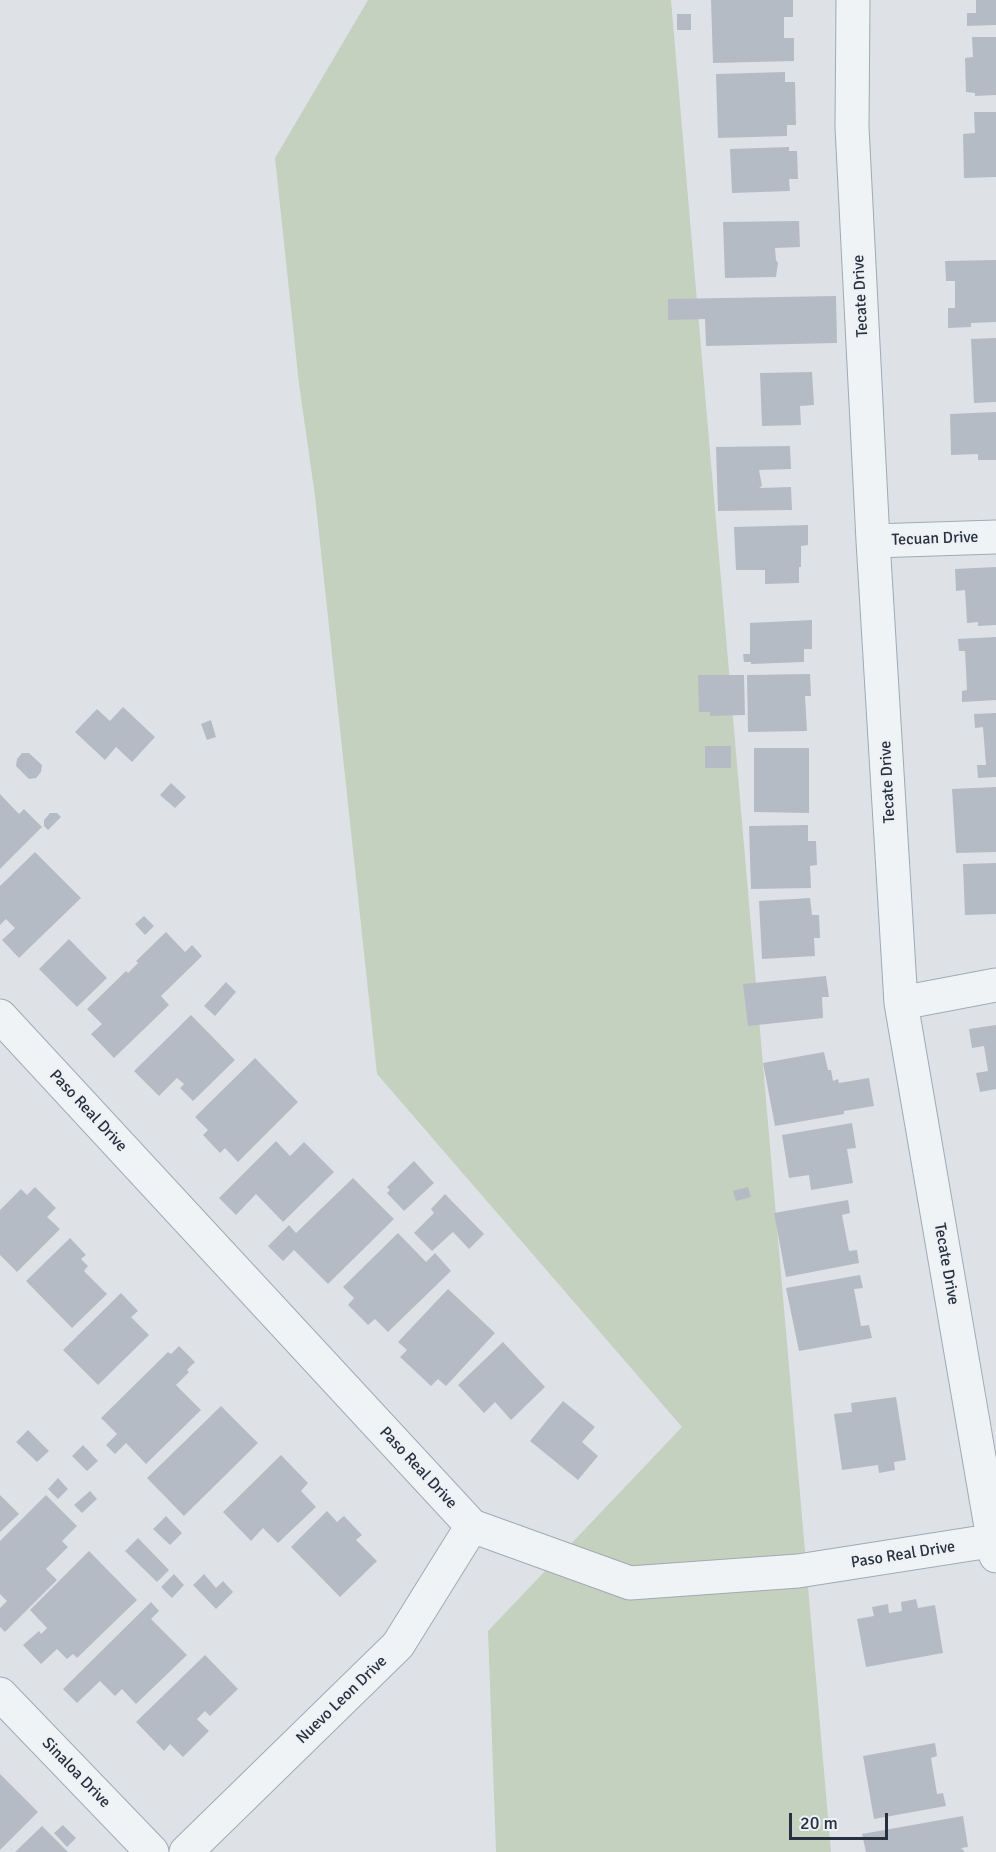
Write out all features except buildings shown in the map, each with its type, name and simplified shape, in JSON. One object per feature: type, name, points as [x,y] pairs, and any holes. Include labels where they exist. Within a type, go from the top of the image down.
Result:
[{"type":"street","name":"Tecate Drive","points":[[853,0],[852,127],[873,541],[901,1003],[995,1546]]},
{"type":"street","name":"Tecuan Drive","points":[[873,541],[996,537]]},
{"type":"street","points":[[901,1003],[996,985]]},
{"type":"street","name":"Paso Real Drive","points":[[0,1016],[472,1526],[630,1583],[798,1571],[995,1546]]},
{"type":"street","name":"Nuevo Leon Drive","points":[[186,1852],[398,1645],[472,1526]]},
{"type":"street","name":"Sinaloa Drive","points":[[0,1694],[152,1852]]},
{"type":"green space","points":[[368,0],[671,0],[831,1852],[496,1852],[488,1631],[682,1427],[377,1074],[315,496],[299,384],[275,158]]}]
